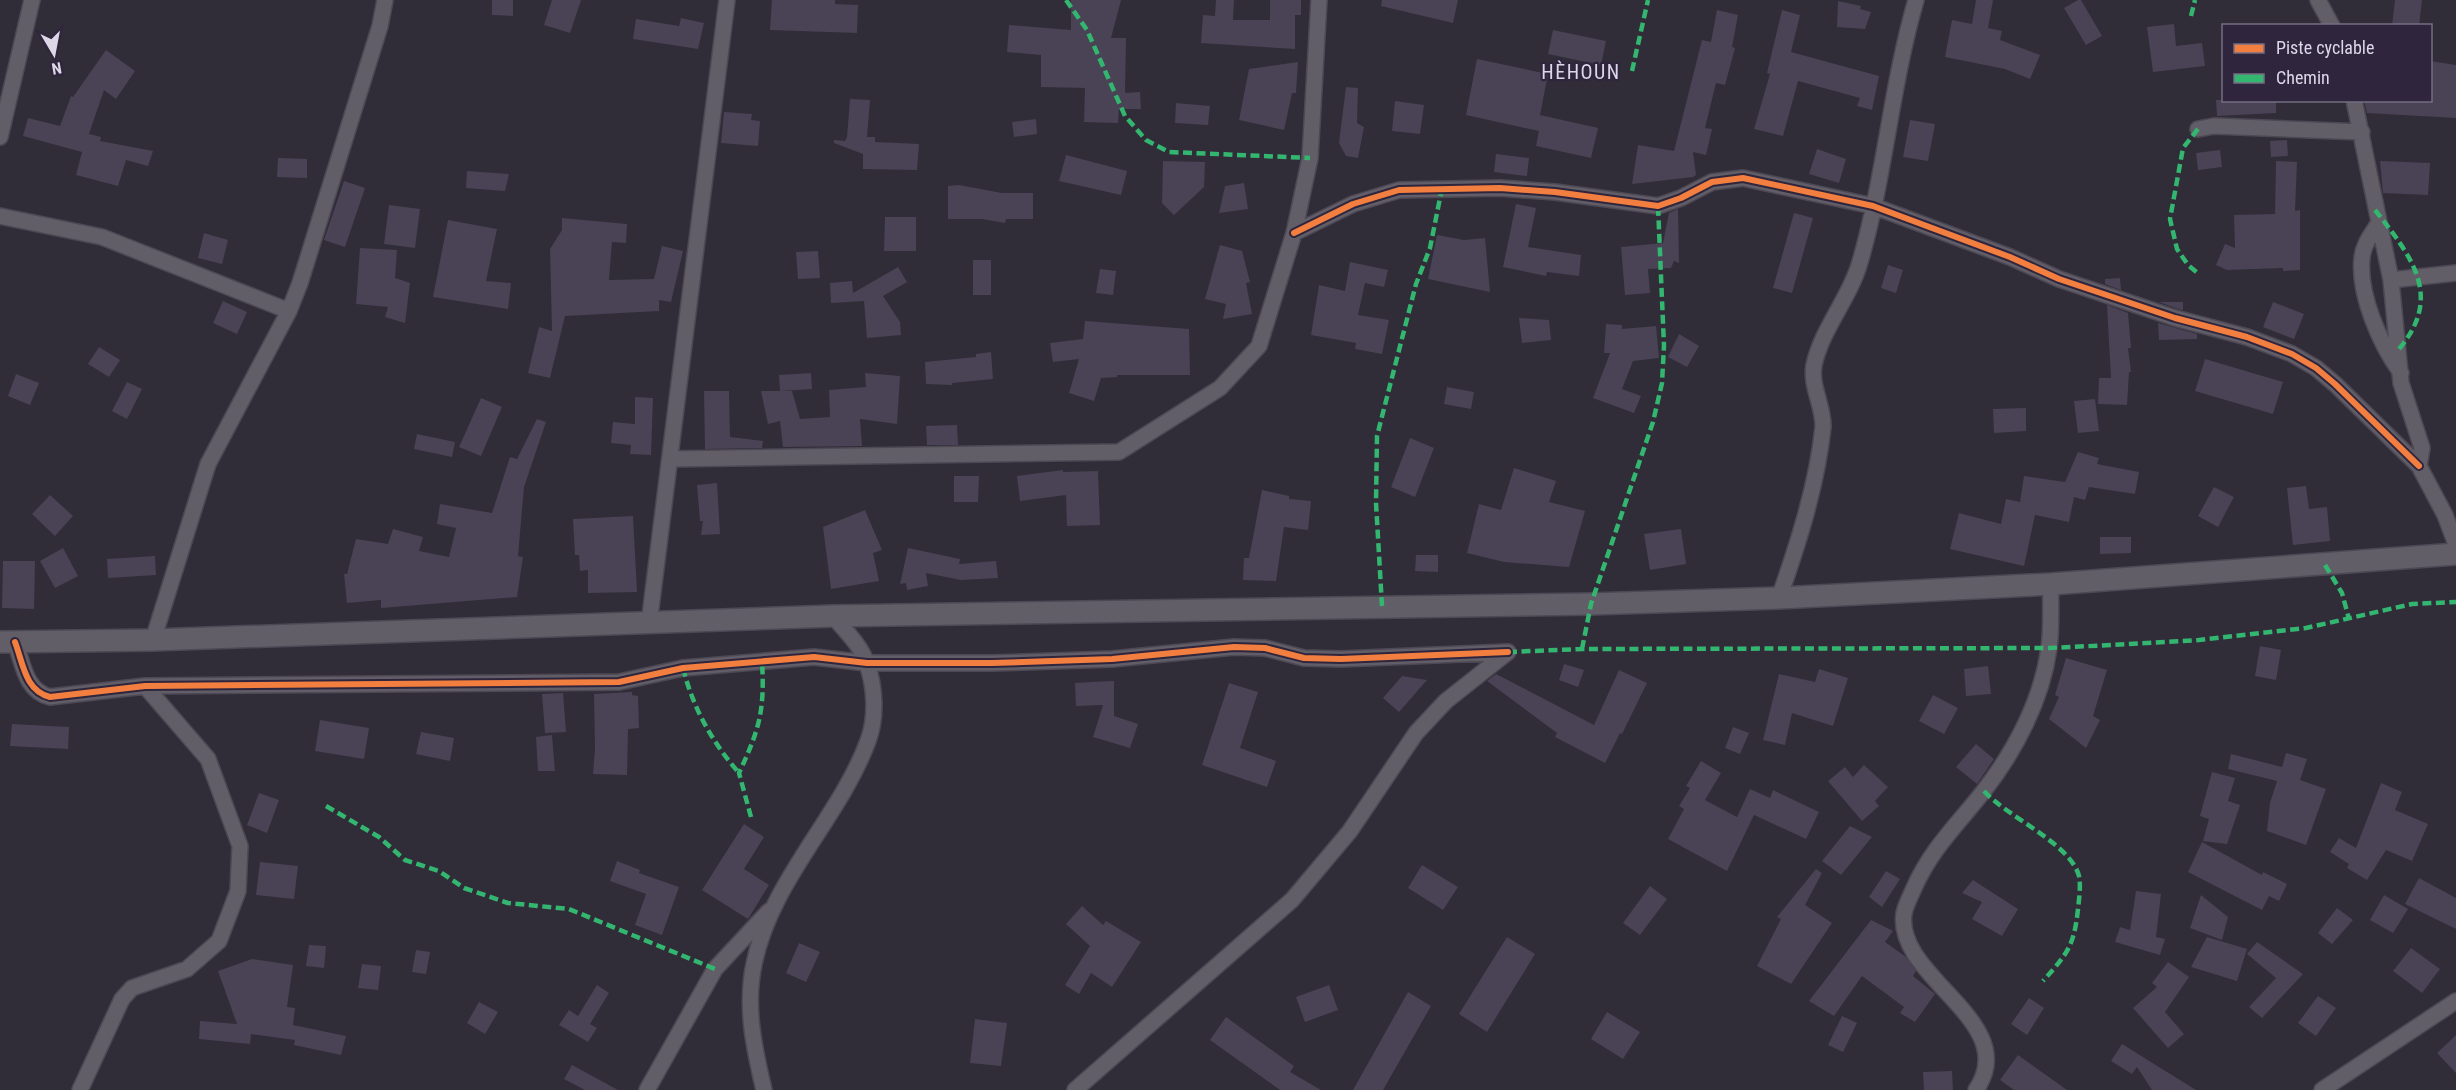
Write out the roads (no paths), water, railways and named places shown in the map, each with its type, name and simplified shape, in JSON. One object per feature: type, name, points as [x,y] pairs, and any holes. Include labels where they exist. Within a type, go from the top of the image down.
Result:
[{"type":"main road","points":[[8,642],[153,640],[833,616],[1591,604],[1779,598],[2051,584],[2456,554]]},
{"type":"street","points":[[0,137],[32,0]]},
{"type":"street","points":[[153,640],[208,464],[289,311],[380,26],[385,0]]},
{"type":"street","points":[[649,624],[727,0]]},
{"type":"street","points":[[670,459],[1119,452],[1220,388],[1259,346],[1294,233],[1310,158],[1319,0]]},
{"type":"street","points":[[1779,598],[1797,548],[1816,468],[1823,424],[1813,368],[1819,346],[1860,263],[1873,206],[1894,89],[1916,0]]},
{"type":"street","points":[[2318,0],[2330,24]]},
{"type":"street","points":[[2354,102],[2391,280],[2401,383],[2422,448],[2419,466]]},
{"type":"street","points":[[2198,129],[2214,126],[2362,132]]},
{"type":"street","points":[[1294,233],[1353,204],[1399,190],[1500,188],[1555,192],[1658,206],[1681,198],[1712,182],[1743,178],[1873,206],[2010,257],[2059,279],[2175,318],[2247,337],[2292,354],[2316,368],[2335,384],[2419,466],[2445,515],[2456,544]]},
{"type":"street","points":[[0,216],[102,237],[289,311]]},
{"type":"street","points":[[2378,224],[2366,243],[2362,256],[2362,274],[2378,337],[2401,373]]},
{"type":"street","points":[[2391,280],[2456,273]]},
{"type":"street","points":[[1976,1090],[1983,1079],[1986,1059],[1980,1036],[1972,1021],[1919,958],[1906,934],[1904,914],[1932,852],[1984,791],[2020,736],[2036,698],[2049,648],[2051,584]]},
{"type":"street","points":[[764,1090],[756,1058],[748,1002],[754,962],[773,907],[850,778],[869,739],[874,698],[867,663],[857,645],[833,616]]},
{"type":"street","points":[[8,642],[32,688],[39,694],[50,697],[145,686],[619,682],[683,668],[814,657],[867,663],[1112,658],[1234,647],[1265,648],[1304,658],[1341,659],[1508,652],[1446,701],[1416,733],[1350,831],[1292,900],[1075,1090]]},
{"type":"street","points":[[80,1090],[122,999],[132,988],[187,969],[219,940],[238,891],[240,846],[208,759],[145,686]]},
{"type":"street","points":[[648,1090],[714,969],[773,907]]},
{"type":"street","points":[[2322,1090],[2456,1001]]},
{"type":"district","name":"HÈHOUN","points":[[1581,72]]}]
